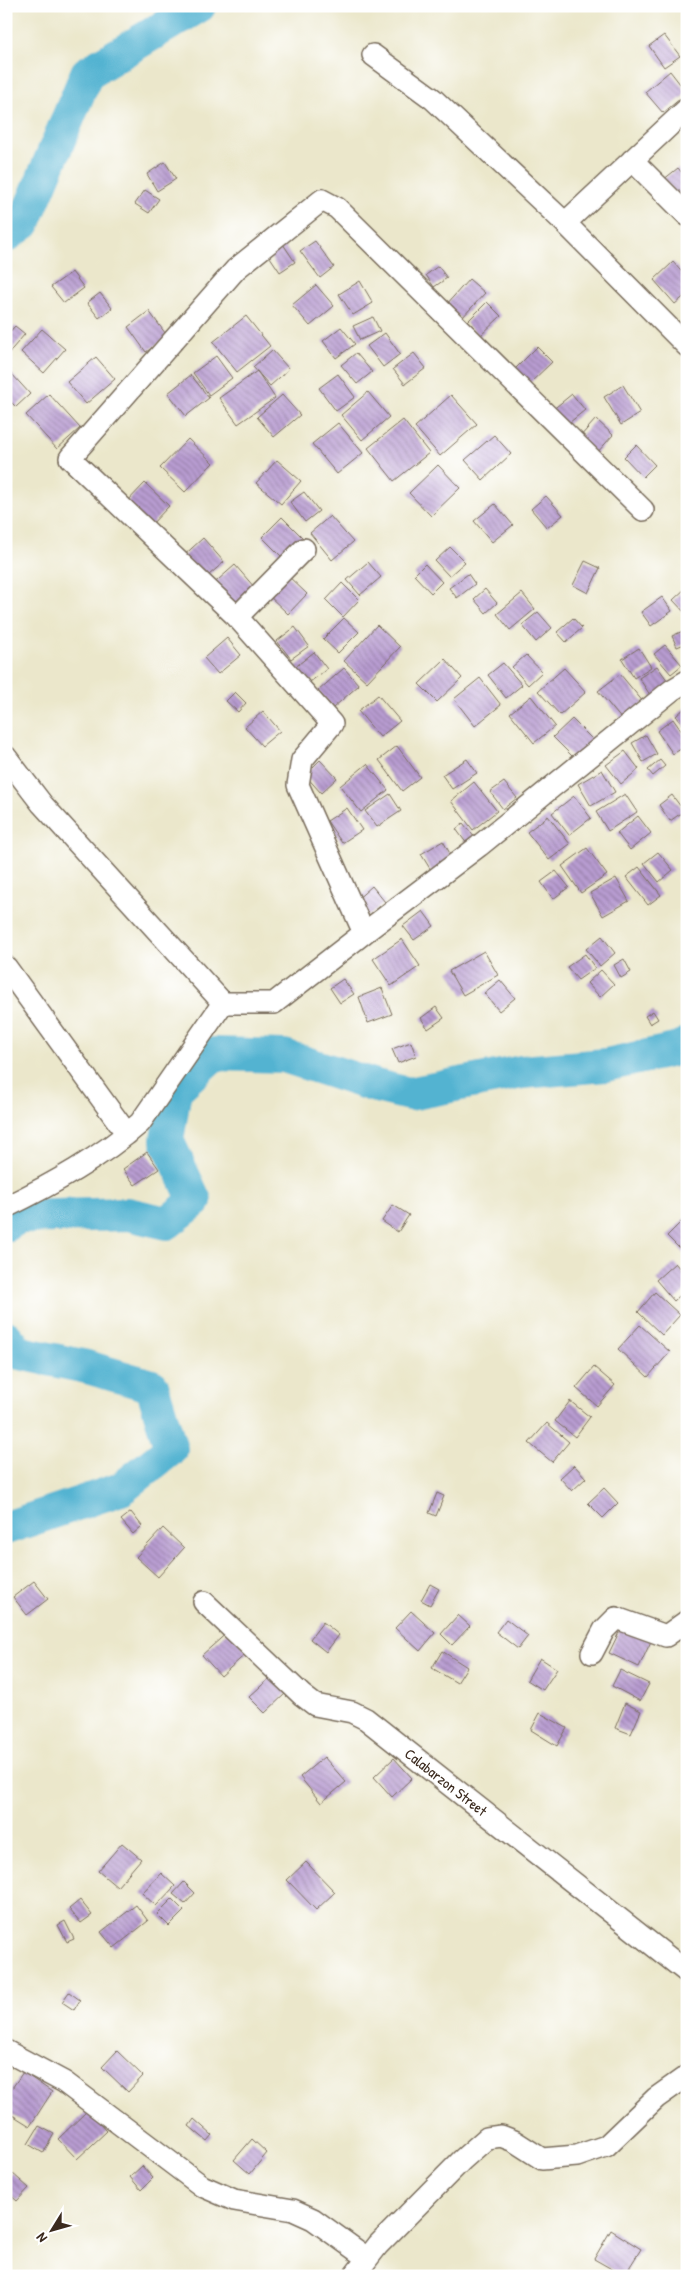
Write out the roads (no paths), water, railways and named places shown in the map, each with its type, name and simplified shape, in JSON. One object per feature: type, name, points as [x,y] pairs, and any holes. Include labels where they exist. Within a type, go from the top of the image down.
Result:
[{"type":"street","points":[[373,55],[433,99],[564,223],[687,346]]},
{"type":"street","points":[[564,223],[687,109]]},
{"type":"street","points":[[632,160],[687,215]]},
{"type":"street","points":[[364,933],[298,786],[302,760],[332,724],[237,617],[70,458],[236,269],[322,200],[337,208],[644,510]]},
{"type":"street","points":[[237,617],[304,549]]},
{"type":"street","points":[[6,758],[42,804],[223,1003],[274,1003],[479,846],[672,690],[687,681]]},
{"type":"street","points":[[6,967],[127,1134]]},
{"type":"street","points":[[6,1207],[57,1182],[140,1123],[223,1003]]},
{"type":"street","name":"Calabarzon Street","points":[[204,1602],[302,1695],[315,1705],[352,1712],[366,1719],[687,1972]]},
{"type":"street","points":[[592,1653],[604,1630],[616,1618],[666,1636],[687,1621]]},
{"type":"street","points":[[6,2052],[64,2082],[202,2186],[234,2200],[293,2210],[313,2219],[366,2258]]},
{"type":"street","points":[[354,2276],[366,2258],[462,2160],[487,2138],[501,2136],[514,2141],[525,2150],[542,2159],[577,2156],[606,2146],[656,2098],[687,2076]]},
{"type":"waterway","points":[[6,236],[24,223],[87,73],[199,6]]},
{"type":"waterway","points":[[6,1225],[19,1217],[128,1214],[167,1223],[195,1201],[167,1140],[175,1090],[214,1054],[284,1056],[376,1086],[409,1094],[522,1072],[606,1065],[674,1050],[687,1044]]},
{"type":"waterway","points":[[6,1337],[20,1353],[87,1367],[152,1386],[171,1449],[121,1489],[6,1528]]}]
